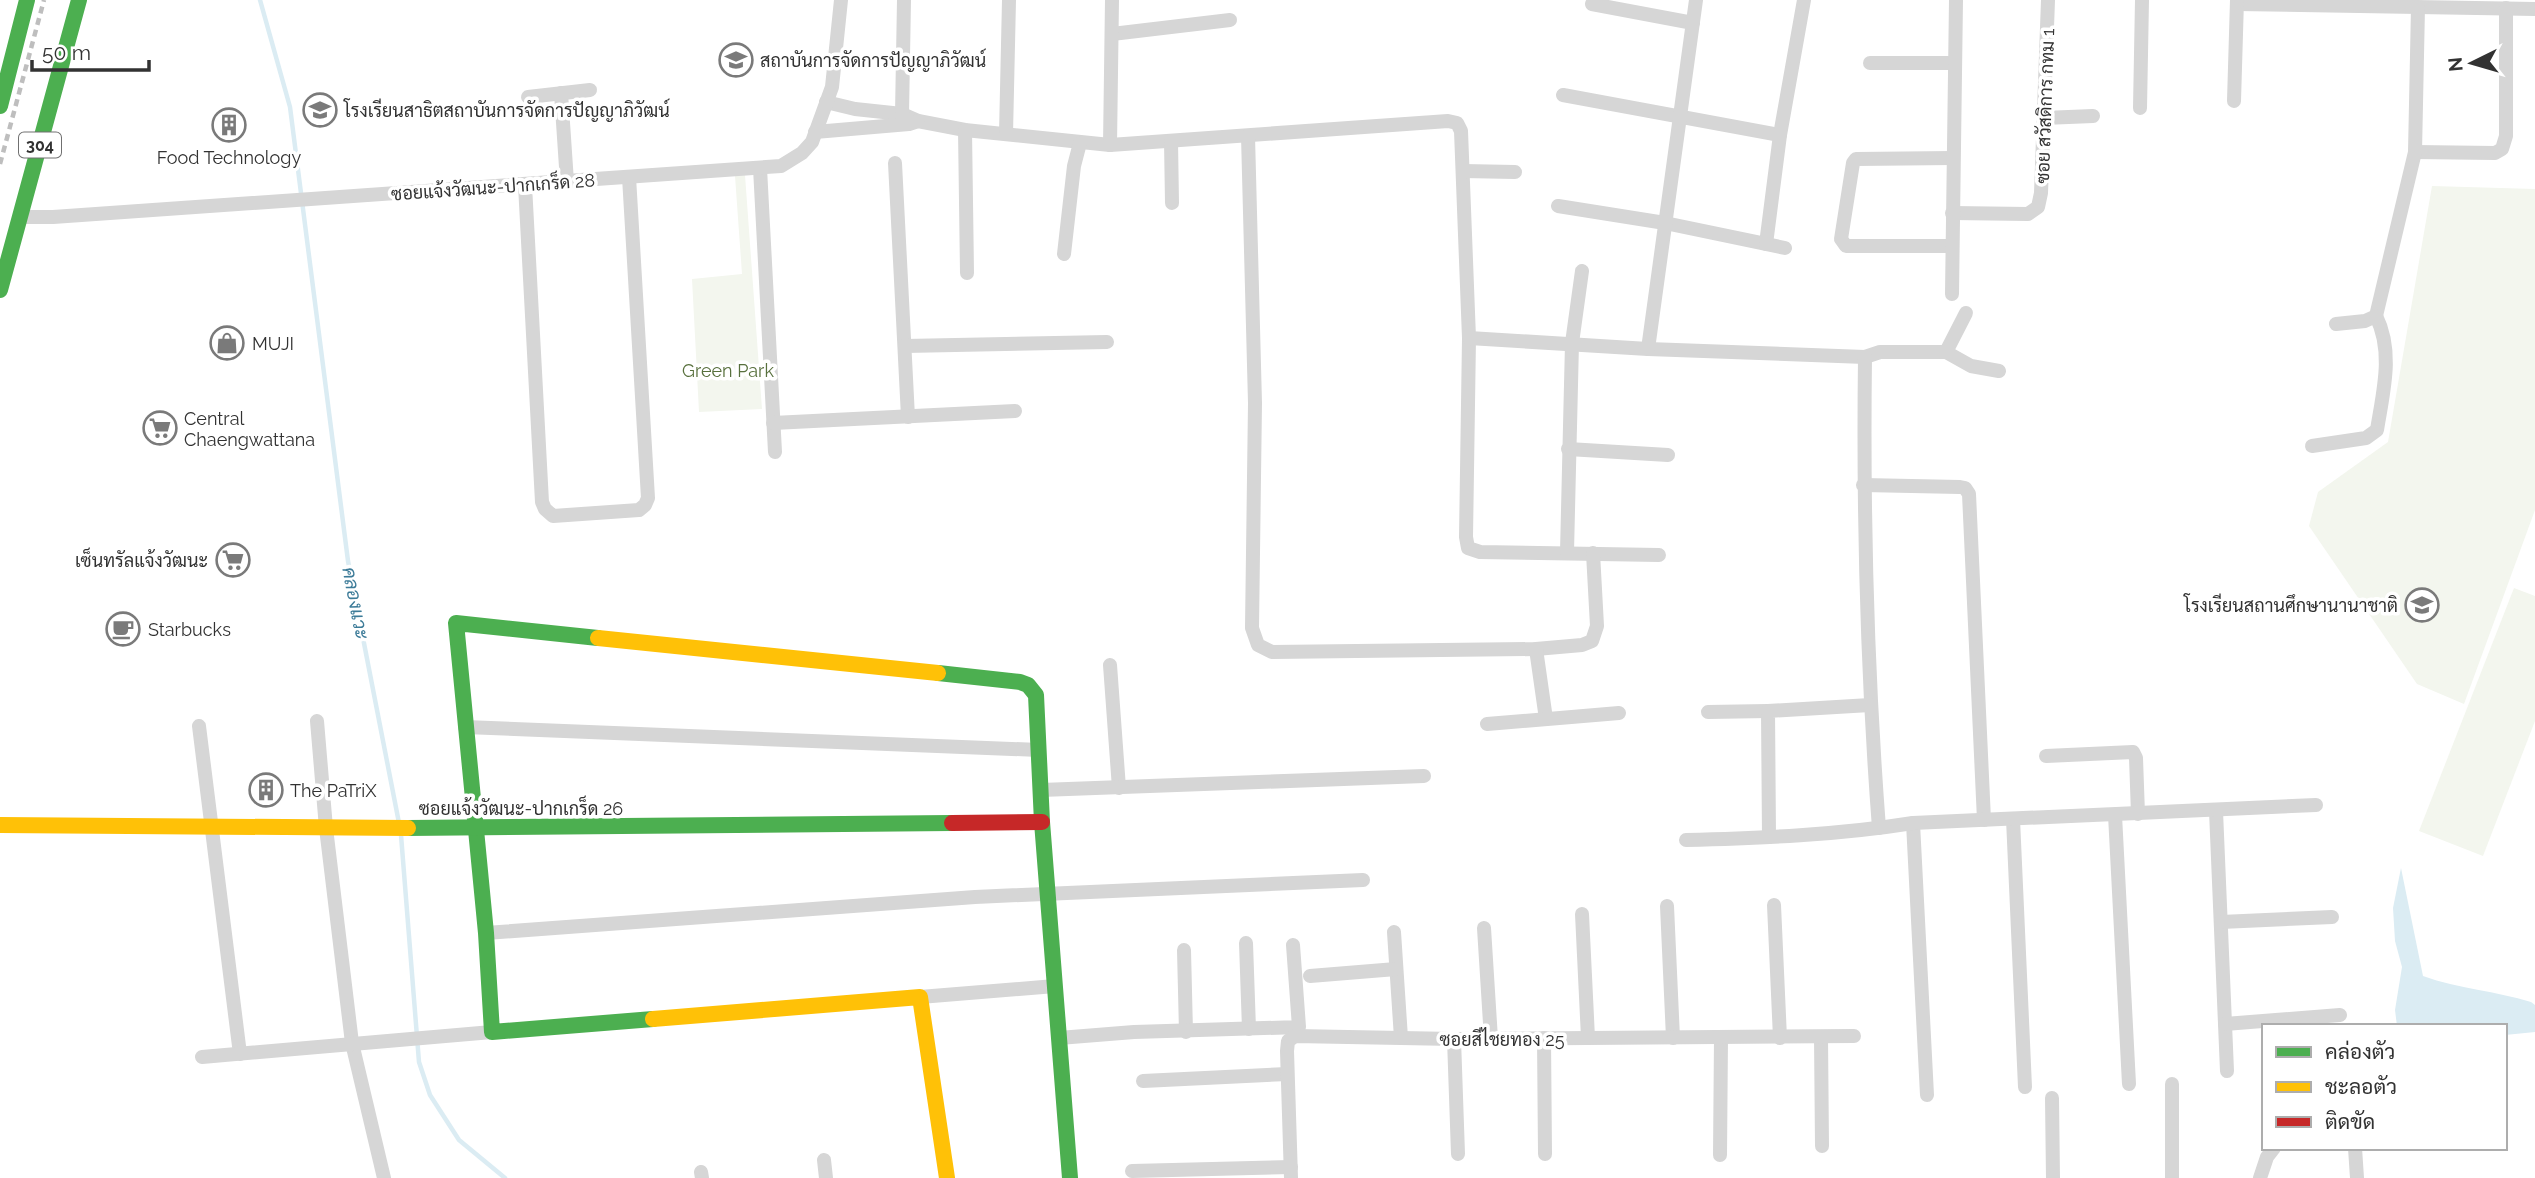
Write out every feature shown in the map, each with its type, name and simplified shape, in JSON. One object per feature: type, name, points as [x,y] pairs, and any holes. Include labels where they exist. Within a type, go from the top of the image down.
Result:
[{"type":"street","points":[[0,106],[27,0]]},
{"type":"street","name":"304","points":[[0,290],[79,0]]},
{"type":"street","name":"ซอยแจ้งวัฒนะ-ปากเกร็ด 28","points":[[20,217],[781,166],[802,153],[812,142],[832,87],[841,0]]},
{"type":"street","points":[[902,114],[904,0]]},
{"type":"street","points":[[1006,134],[1009,0]]},
{"type":"street","points":[[1110,145],[1112,0]]},
{"type":"street","points":[[1648,349],[1696,0]]},
{"type":"street","points":[[1766,244],[1780,135],[1804,0]]},
{"type":"street","points":[[1952,294],[1956,0]]},
{"type":"street","name":"ซอย สวัสดิการ กทม 1","points":[[1952,213],[2028,214],[2038,207],[2041,194],[2048,0]]},
{"type":"street","points":[[2140,108],[2142,0]]},
{"type":"street","points":[[2234,101],[2237,2],[2535,9]]},
{"type":"street","points":[[1592,4],[1693,23]]},
{"type":"street","points":[[2312,446],[2366,438],[2376,430],[2386,352],[2382,329],[2376,316],[2415,152],[2418,6]]},
{"type":"street","points":[[2415,152],[2495,153],[2502,149],[2506,136],[2506,8]]},
{"type":"street","points":[[1112,34],[1230,20]]},
{"type":"street","points":[[1870,62],[1955,63]]},
{"type":"street","points":[[528,97],[590,90]]},
{"type":"street","points":[[561,93],[567,182]]},
{"type":"street","points":[[1563,95],[1780,135]]},
{"type":"street","points":[[826,102],[855,109],[902,114],[918,121],[965,130],[1110,145],[1448,121],[1457,123],[1461,131],[1469,338],[1468,548],[1479,552],[1659,555]]},
{"type":"street","points":[[2044,118],[2093,116]]},
{"type":"street","points":[[815,132],[918,121]]},
{"type":"street","points":[[965,130],[968,272]]},
{"type":"street","points":[[1248,136],[1255,403],[1252,628],[1258,645],[1272,652],[1536,649],[1582,645],[1592,640],[1597,626],[1593,553]]},
{"type":"street","points":[[1171,141],[1172,203]]},
{"type":"street","points":[[1064,254],[1074,166],[1080,143]]},
{"type":"street","points":[[1952,246],[1846,246],[1841,239],[1853,163],[1856,159],[1953,158]]},
{"type":"street","points":[[895,163],[908,416]]},
{"type":"street","points":[[760,168],[775,452]]},
{"type":"street","points":[[1462,171],[1515,172]]},
{"type":"street","points":[[525,184],[542,502],[553,516],[639,510],[648,498],[629,177]]},
{"type":"street","points":[[1559,206],[1665,223],[1785,248]]},
{"type":"street","points":[[1567,552],[1572,343],[1582,271]]},
{"type":"street","points":[[1946,352],[1966,313]]},
{"type":"street","points":[[2336,324],[2365,321],[2376,316]]},
{"type":"street","points":[[1469,338],[1648,349],[1865,357],[1880,352],[1946,352],[1971,366],[1999,371]]},
{"type":"street","points":[[905,346],[1107,342]]},
{"type":"street","points":[[1865,357],[1863,485],[1870,705],[1879,828]]},
{"type":"street","points":[[773,423],[1015,411]]},
{"type":"street","points":[[1568,449],[1668,455]]},
{"type":"street","points":[[1863,485],[1960,487],[1965,488],[1969,494],[1984,820]]},
{"type":"street","points":[[492,1032],[486,933],[456,623],[1020,681],[1028,685],[1036,695],[1042,822],[1070,1178]]},
{"type":"street","points":[[1536,649],[1546,719]]},
{"type":"street","points":[[1110,664],[1119,788]]},
{"type":"street","points":[[1708,712],[1870,705]]},
{"type":"street","points":[[1768,711],[1769,838]]},
{"type":"street","points":[[1487,724],[1619,713]]},
{"type":"street","points":[[317,721],[326,828],[352,1043],[384,1178]]},
{"type":"street","points":[[199,726],[240,1054]]},
{"type":"street","points":[[465,727],[1039,750]]},
{"type":"street","points":[[2046,756],[2133,752],[2136,758],[2138,814]]},
{"type":"street","points":[[1041,790],[1424,776]]},
{"type":"street","points":[[1686,840],[1769,838],[1913,823],[2316,804]]},
{"type":"street","points":[[2216,810],[2227,1071]]},
{"type":"street","points":[[2115,815],[2129,1084]]},
{"type":"street","points":[[2013,819],[2025,1087]]},
{"type":"street","name":"ซอยแจ้งวัฒนะ-ปากเกร็ด 26","points":[[0,825],[475,828],[1042,822]]},
{"type":"street","points":[[1913,823],[1927,1095]]},
{"type":"street","points":[[486,933],[975,897],[1363,880]]},
{"type":"street","points":[[1774,905],[1780,1038]]},
{"type":"street","points":[[1667,906],[1673,1038]]},
{"type":"street","points":[[1582,914],[1588,1038]]},
{"type":"street","points":[[2221,922],[2332,917]]},
{"type":"street","points":[[1484,928],[1491,1039]]},
{"type":"street","points":[[1394,932],[1401,1038]]},
{"type":"street","points":[[1246,943],[1249,1029]]},
{"type":"street","points":[[1059,1038],[1126,1032],[1298,1027],[1293,945]]},
{"type":"street","points":[[1184,950],[1186,1032]]},
{"type":"street","points":[[1310,976],[1396,970]]},
{"type":"street","points":[[202,1057],[1055,986]]},
{"type":"street","points":[[920,997],[947,1178]]},
{"type":"street","points":[[2225,1024],[2340,1015]]},
{"type":"street","name":"ซอยสีไชยทอง 25","points":[[1291,1172],[1288,1041],[1296,1036],[1491,1039],[1854,1036]]},
{"type":"street","points":[[1544,1038],[1545,1154]]},
{"type":"street","points":[[1720,1155],[1721,1038]]},
{"type":"street","points":[[1821,1038],[1822,1146]]},
{"type":"street","points":[[1454,1039],[1458,1154]]},
{"type":"street","points":[[1143,1081],[1287,1074]]},
{"type":"street","points":[[2172,1084],[2172,1178]]},
{"type":"street","points":[[2052,1098],[2053,1178]]},
{"type":"street","points":[[2260,1178],[2267,1157],[2272,1150]]},
{"type":"street","points":[[2355,1150],[2357,1178]]},
{"type":"street","points":[[824,1160],[826,1178]]},
{"type":"street","points":[[1132,1171],[1291,1172]]},
{"type":"green space","name":"Green Park","points":[[745,175],[762,409],[699,412],[692,279],[742,274],[735,176]]},
{"type":"green space","points":[[2432,186],[2535,189],[2535,510],[2464,704],[2417,684],[2309,526],[2318,492],[2388,442]]},
{"type":"green space","points":[[2514,588],[2535,596],[2535,721],[2483,856],[2419,831]]},
{"type":"shaded area","points":[[2401,868],[2423,976],[2531,1002],[2535,1005],[2535,1032],[2507,1035],[2507,1024],[2397,1024],[2395,1010],[2402,967],[2395,941],[2393,908]]},
{"type":"waterway","name":"คลองแวะ","points":[[260,0],[290,107],[348,561],[399,823]]},
{"type":"waterway","name":"คลองแวะ","points":[[401,835],[419,1062],[430,1095],[459,1140],[505,1178]]},
{"type":"railway","points":[[0,164],[44,0]]},
{"type":"traffic: fast","points":[[0,106],[27,0]]},
{"type":"traffic: fast","points":[[0,290],[79,0]]},
{"type":"traffic: fast","points":[[598,638],[456,623],[486,933],[492,1032],[653,1019]]},
{"type":"traffic: fast","points":[[938,673],[1020,682],[1028,685],[1036,695],[1042,822],[1070,1178]]},
{"type":"traffic: fast","points":[[408,828],[952,823]]},
{"type":"traffic: slow","points":[[598,638],[938,673]]},
{"type":"traffic: slow","points":[[0,825],[408,828]]},
{"type":"traffic: slow","points":[[653,1019],[920,997],[947,1178]]},
{"type":"traffic: jam","points":[[952,823],[1042,822]]},
{"type":"place","name":"สถาบันการจัดการปัญญาภิวัฒน์","points":[[736,60]]},
{"type":"place","name":"โรงเรียนสาธิตสถาบันการจัดการปัญญาภิวัฒน์","points":[[320,110]]},
{"type":"place","name":"Food Technology","points":[[229,125]]},
{"type":"place","name":"MUJI","points":[[227,343]]},
{"type":"place","name":"Central Chaengwattana","points":[[160,428]]},
{"type":"place","name":"เซ็นทรัลแจ้งวัฒนะ","points":[[233,560]]},
{"type":"place","name":"โรงเรียนสถานศึกษานานาชาติ","points":[[2422,605]]},
{"type":"place","name":"Starbucks","points":[[123,629]]},
{"type":"place","name":"The PaTriX","points":[[266,790]]}]
